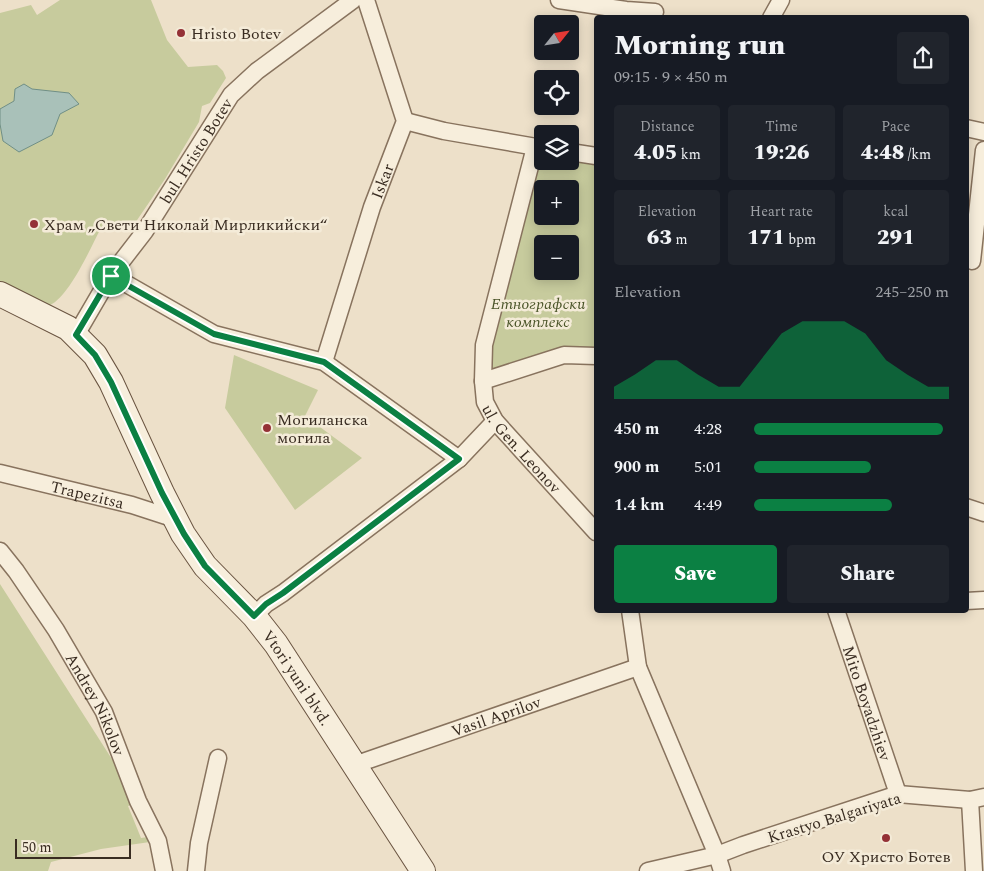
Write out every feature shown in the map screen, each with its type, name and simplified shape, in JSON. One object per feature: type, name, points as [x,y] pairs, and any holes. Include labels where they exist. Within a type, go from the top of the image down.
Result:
[{"type":"street","points":[[366,0],[404,121],[444,131],[534,146]]},
{"type":"street","points":[[559,0],[655,13]]},
{"type":"street","points":[[772,15],[781,0]]},
{"type":"street","name":"bul. Hristo Botev","points":[[76,335],[111,276],[145,231],[231,95],[257,71],[346,1]]},
{"type":"street","name":"Iskar","points":[[324,362],[372,207],[404,121]]},
{"type":"street","points":[[969,129],[984,132]]},
{"type":"street","points":[[974,263],[984,150]]},
{"type":"street","points":[[579,153],[594,156]]},
{"type":"street","name":"ul. Gen. Leonov","points":[[534,165],[484,345],[483,381],[485,402],[495,421],[594,530]]},
{"type":"street","points":[[111,276],[214,334],[324,362],[459,459]]},
{"type":"street","name":"Vtori yuni blvd.","points":[[0,294],[57,321],[76,335],[95,355],[111,382],[175,519],[205,566],[254,616],[276,644],[422,871]]},
{"type":"street","points":[[483,381],[564,355],[594,356]]},
{"type":"street","points":[[254,616],[266,604],[459,459],[495,421]]},
{"type":"street","name":"Trapezitsa","points":[[0,473],[132,505],[175,519]]},
{"type":"street","points":[[969,508],[984,514]]},
{"type":"street","name":"Andrey Nikolov","points":[[0,551],[56,630],[104,712],[138,800],[158,841],[164,871]]},
{"type":"street","points":[[969,601],[984,600]]},
{"type":"street","points":[[630,613],[638,667],[722,871]]},
{"type":"street","name":"Mito Boyadzhiev","points":[[837,613],[898,794]]},
{"type":"street","name":"Vasil Aprilov","points":[[354,765],[638,667]]},
{"type":"street","points":[[196,871],[199,843],[218,758]]},
{"type":"street","name":"Krastyo Balgariyata","points":[[648,871],[717,855],[898,794],[977,798]]},
{"type":"street","points":[[974,871],[977,798]]},
{"type":"green space","points":[[60,0],[151,0],[167,40],[188,67],[217,65],[223,71],[226,78],[210,103],[202,106],[199,122],[165,179],[131,229],[101,228],[72,282],[65,292],[50,305],[42,303],[0,281],[0,13],[31,5],[37,15]]},
{"type":"green space","name":"Етнографски комплекс","points":[[579,162],[594,165],[594,355],[492,371],[484,358],[535,170],[579,170]]},
{"type":"green space","points":[[234,355],[318,390],[305,416],[362,458],[295,510],[225,408]]},
{"type":"green space","points":[[0,584],[124,778],[138,803],[128,806],[141,838],[148,837],[150,842],[101,849],[51,862],[48,871],[0,871]]},
{"type":"water","points":[[24,84],[32,89],[69,93],[79,104],[60,114],[52,135],[19,152],[3,141],[0,109],[14,101],[15,89]]},
{"type":"place","name":"Hristo Botev","points":[[181,33]]},
{"type":"place","name":"Храм „Свети Николай Мирликийски“","points":[[34,224]]},
{"type":"place","name":"Могиланска могила","points":[[267,428]]},
{"type":"place","name":"ОУ Христо Ботев","points":[[886,838]]},
{"type":"route","points":[[111,276],[214,334],[324,362],[459,459],[266,604],[254,616],[205,566],[184,534],[149,466],[111,382],[95,355],[76,335],[111,276]]}]
